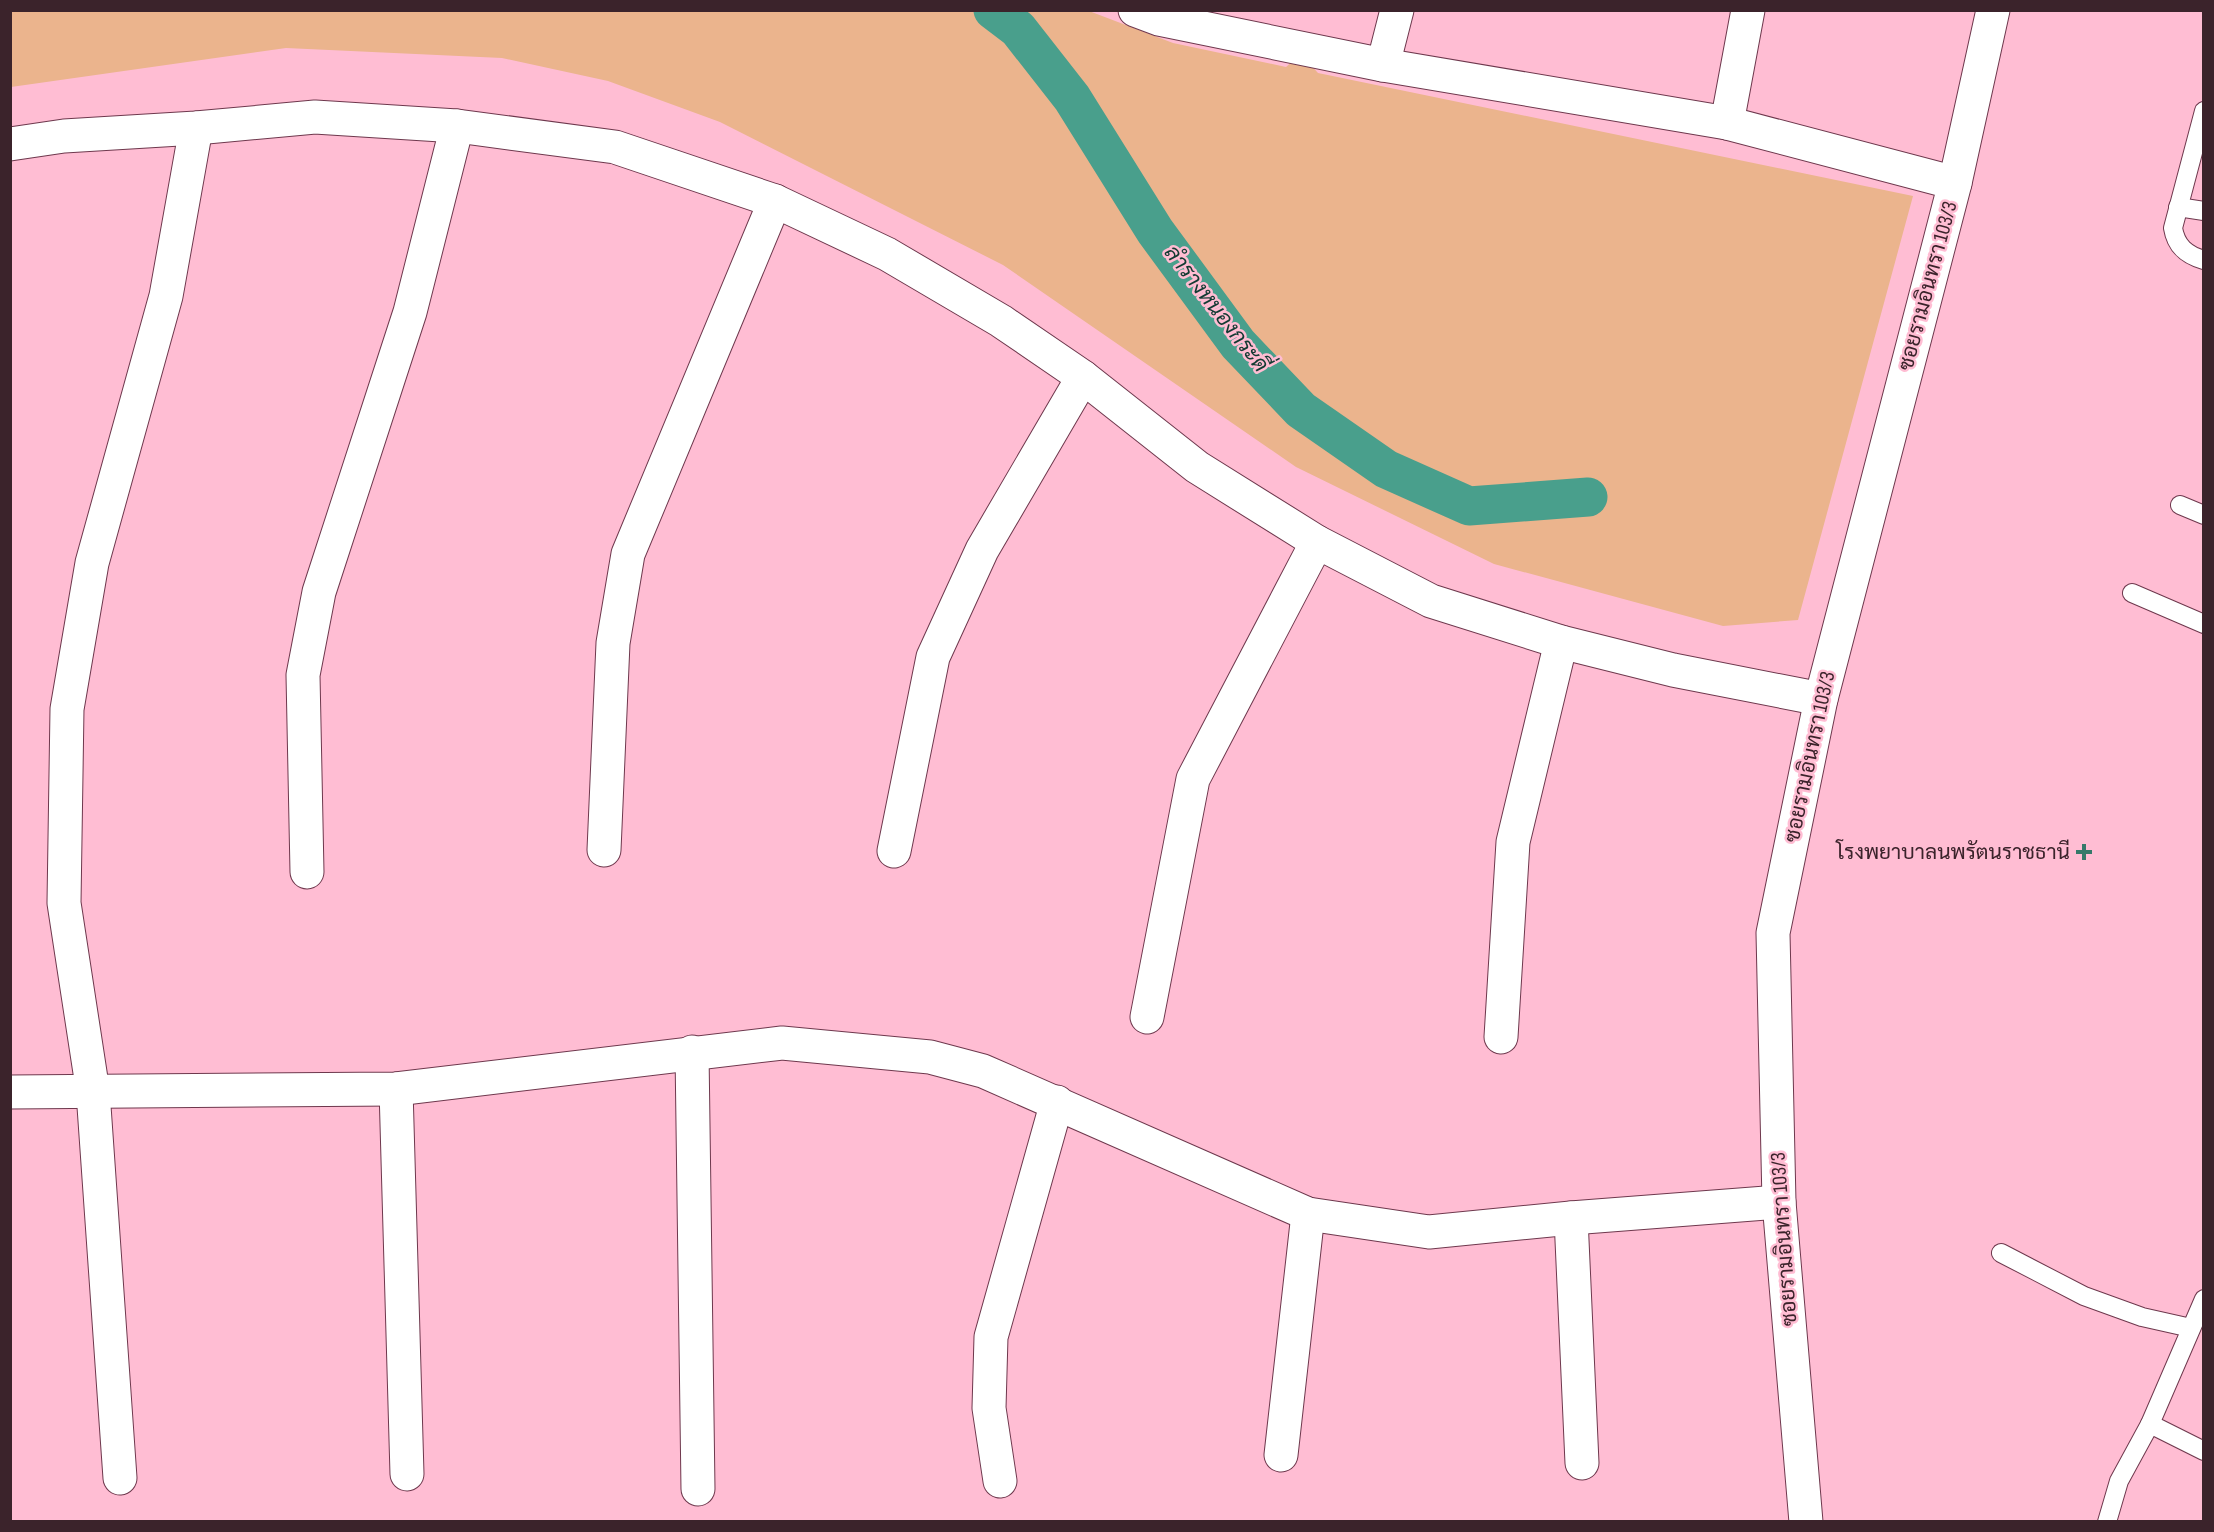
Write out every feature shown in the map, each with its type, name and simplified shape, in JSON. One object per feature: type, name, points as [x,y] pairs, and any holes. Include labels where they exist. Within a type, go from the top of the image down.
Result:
[{"type":"street","points":[[1136,10],[1159,19],[1383,65],[1727,123],[1954,183]]},
{"type":"street","points":[[1383,65],[1397,10]]},
{"type":"street","points":[[1727,123],[1748,10]]},
{"type":"street","name":"ซอยรามอินทรา 103/3","points":[[1806,1521],[1779,1202],[1773,933],[1821,699],[1954,183],[1993,10]]},
{"type":"street","points":[[10,144],[64,136],[196,128],[315,117],[457,126],[615,147],[775,201],[887,254],[1001,321],[1083,377],[1197,467],[1317,542],[1431,601],[1562,642],[1673,670],[1821,699]]},
{"type":"street","points":[[307,872],[303,675],[319,592],[410,312],[457,126]]},
{"type":"street","points":[[120,1479],[93,1092],[64,903],[67,709],[92,563],[166,296],[196,128]]},
{"type":"street","points":[[604,850],[613,643],[628,554],[775,201]]},
{"type":"street","points":[[894,851],[933,657],[982,550],[1083,377]]},
{"type":"street","points":[[1146,1017],[1193,779],[1317,542]]},
{"type":"street","points":[[1501,1037],[1513,842],[1562,642]]},
{"type":"street","points":[[10,1092],[396,1089],[782,1043],[930,1057],[982,1071],[1308,1214],[1429,1232],[1571,1218],[1779,1202]]},
{"type":"street","points":[[692,1052],[698,1489]]},
{"type":"street","points":[[396,1089],[407,1474]]},
{"type":"street","points":[[1000,1481],[989,1408],[991,1337],[1056,1102]]},
{"type":"street","points":[[1281,1455],[1308,1214]]},
{"type":"street","points":[[1571,1218],[1582,1463]]},
{"type":"lane","points":[[2204,111],[2198,152],[2178,207],[2173,228],[2177,242],[2186,253],[2204,260]]},
{"type":"lane","points":[[2178,207],[2204,211]]},
{"type":"lane","points":[[2180,505],[2204,515]]},
{"type":"lane","points":[[2132,593],[2204,624]]},
{"type":"lane","points":[[2001,1253],[2084,1296],[2142,1317],[2191,1328]]},
{"type":"lane","points":[[2107,1521],[2119,1481],[2150,1424],[2204,1299]]},
{"type":"lane","points":[[2150,1424],[2204,1451]]},
{"type":"shaded area","points":[[10,11],[1089,11],[1173,43],[1286,67],[1301,54],[1318,73],[1913,196],[1798,620],[1723,626],[1494,564],[1296,467],[1003,265],[720,122],[608,81],[502,58],[286,48],[11,87]]},
{"type":"waterway","name":"ลำรางหนองกระดี่","points":[[993,10],[1018,29],[1072,98],[1155,231],[1238,344],[1301,410],[1386,469],[1469,506],[1588,497]]},
{"type":"place","name":"โรงพยาบาลนพรัตนราชธานี","points":[[2084,852]]}]
